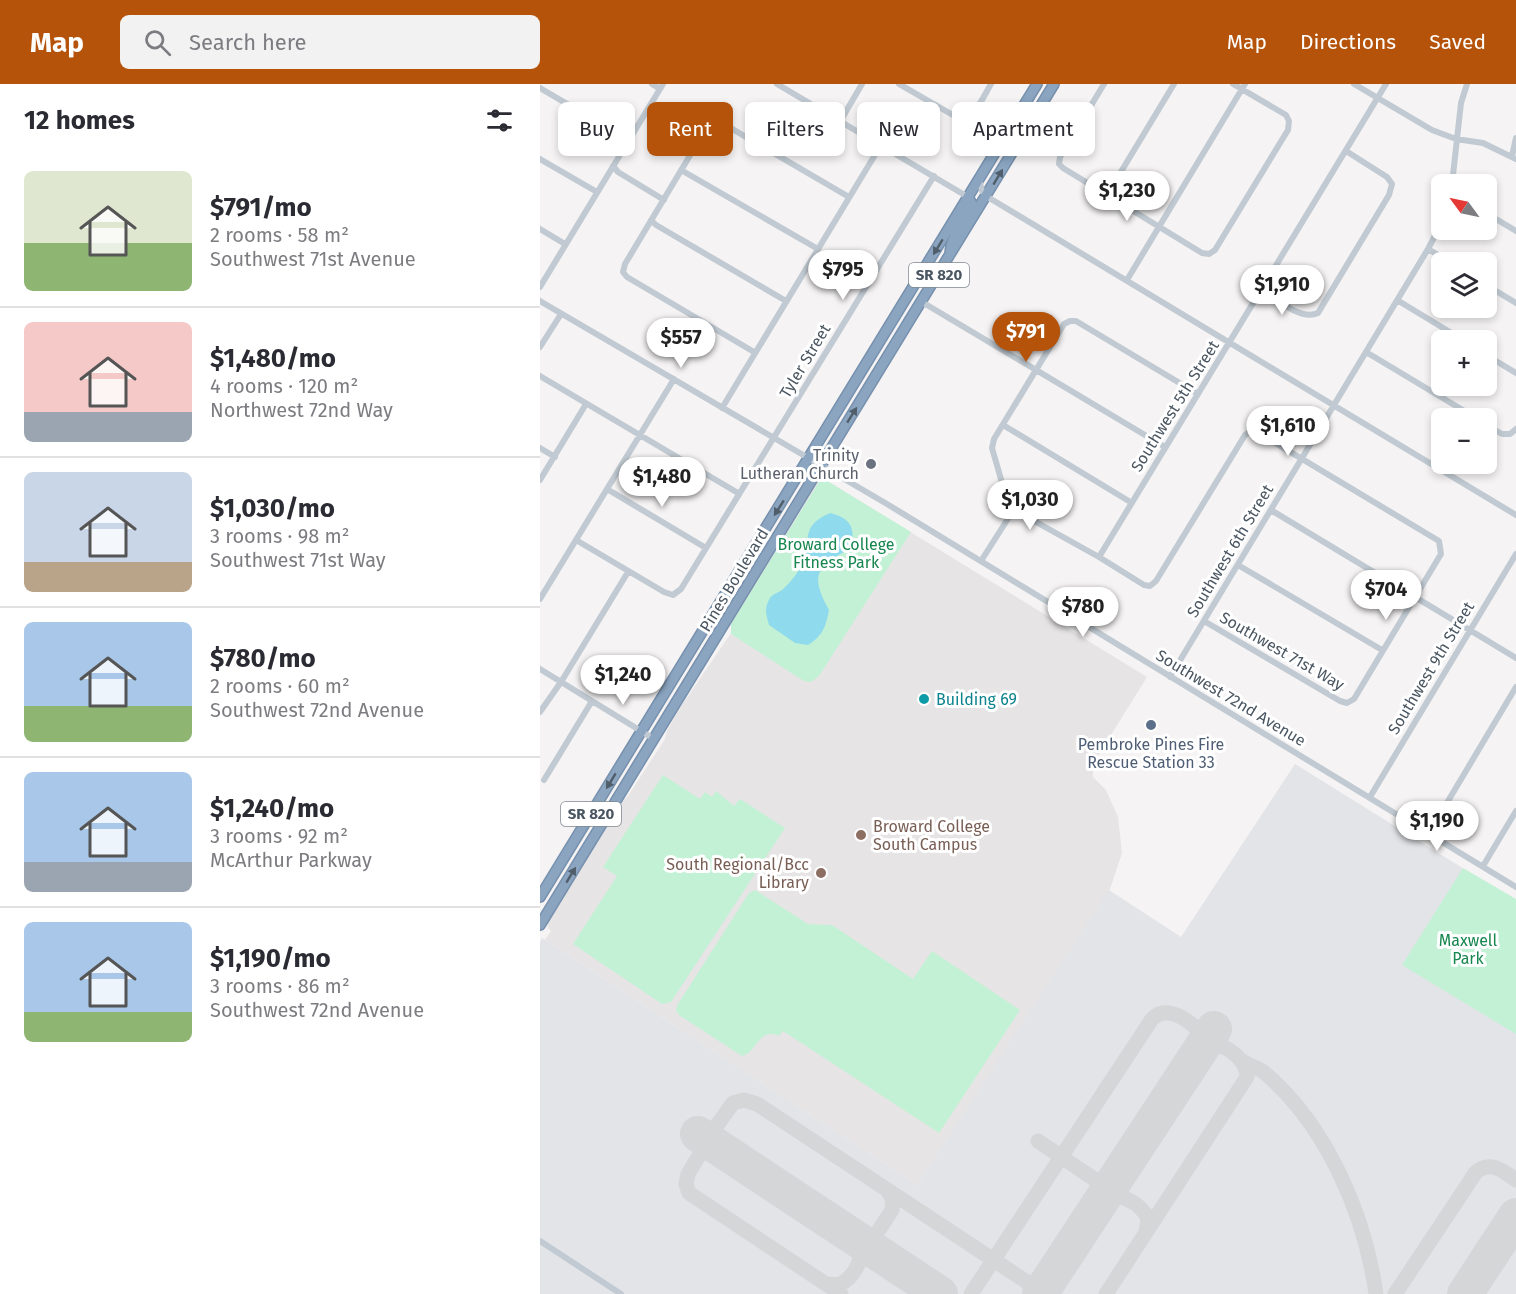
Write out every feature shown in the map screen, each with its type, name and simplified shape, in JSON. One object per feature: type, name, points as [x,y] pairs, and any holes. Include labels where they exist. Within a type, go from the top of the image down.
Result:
[{"type":"highway","name":"SR 820","points":[[809,458],[1036,84]]},
{"type":"highway","name":"SR 820","points":[[821,465],[1054,84]]},
{"type":"highway","points":[[950,256],[950,244],[972,204],[968,197]]},
{"type":"highway","points":[[902,335],[897,331],[897,322],[918,288],[915,284]]},
{"type":"highway","name":"Pines Boulevard","points":[[540,897],[809,458]]},
{"type":"highway","name":"Pines Boulevard","points":[[540,925],[821,465]]},
{"type":"highway","points":[[713,615],[714,623],[720,632]]},
{"type":"street","points":[[635,129],[662,86],[652,84]]},
{"type":"street","points":[[777,84],[809,102]]},
{"type":"street","points":[[845,113],[862,84]]},
{"type":"street","points":[[899,84],[958,118],[971,115],[991,84]]},
{"type":"street","points":[[1104,84],[1060,157],[1059,164],[1202,253],[1209,254],[1215,250],[1288,130],[1289,121],[1286,115],[1243,86],[1233,84]]},
{"type":"street","points":[[1107,195],[1174,84]]},
{"type":"street","points":[[1354,84],[1432,130],[1456,139],[1483,143],[1514,158],[1516,138]]},
{"type":"street","name":"Southwest 5th Street","points":[[1099,557],[1386,84]]},
{"type":"street","points":[[1453,174],[1461,103],[1467,84]]},
{"type":"street","points":[[1127,280],[1243,86]]},
{"type":"street","points":[[540,88],[564,102]]},
{"type":"street","points":[[754,352],[627,277],[623,272],[625,264],[707,127],[713,123],[722,123],[849,197]]},
{"type":"street","points":[[1262,289],[1303,315],[1318,314],[1389,195],[1392,184],[1387,177],[1346,151]]},
{"type":"street","points":[[540,287],[619,156]]},
{"type":"street","points":[[722,408],[874,156]]},
{"type":"street","points":[[900,156],[968,197]]},
{"type":"street","points":[[540,159],[597,192]]},
{"type":"street","points":[[613,166],[618,172],[664,200]]},
{"type":"street","points":[[681,170],[818,249]]},
{"type":"street","name":"Tyler Street","points":[[628,572],[673,595],[681,589],[934,176]]},
{"type":"street","points":[[979,179],[986,196],[1516,515]]},
{"type":"street","points":[[651,220],[786,301]]},
{"type":"street","points":[[1497,220],[1516,231]]},
{"type":"street","points":[[540,230],[565,244]]},
{"type":"street","name":"Southwest 6th Street","points":[[1170,677],[1433,240]]},
{"type":"street","points":[[1428,249],[1433,252]]},
{"type":"street","points":[[1497,292],[1516,303]]},
{"type":"street","points":[[1397,300],[1446,330]]},
{"type":"street","name":"Southwest 72nd Avenue","points":[[540,301],[981,561],[1516,887]]},
{"type":"street","points":[[922,302],[1165,447]]},
{"type":"street","points":[[540,347],[561,314]]},
{"type":"street","points":[[981,561],[1009,517],[1009,507],[992,448],[994,439],[1064,324],[1076,321],[1198,394]]},
{"type":"street","points":[[1366,352],[1459,408]]},
{"type":"street","points":[[1497,362],[1516,373]]},
{"type":"street","points":[[540,376],[738,493]]},
{"type":"street","points":[[540,599],[674,379]]},
{"type":"street","points":[[540,480],[586,404]]},
{"type":"street","points":[[1003,425],[1132,503]]},
{"type":"street","points":[[1497,431],[1510,434],[1516,429]]},
{"type":"street","points":[[1009,507],[1144,585],[1150,586],[1156,581],[1245,435],[1251,431],[1257,432],[1302,457],[1439,541],[1441,547],[1441,554],[1382,650],[1238,565]]},
{"type":"street","points":[[540,447],[555,457]]},
{"type":"street","points":[[607,489],[706,548]]},
{"type":"street","points":[[1271,510],[1516,658]]},
{"type":"street","points":[[540,711],[561,682],[628,572],[576,540]]},
{"type":"street","name":"Southwest 9th Street","points":[[1370,797],[1516,554]]},
{"type":"street","name":"Southwest 71st Way","points":[[1204,621],[1347,703],[1354,699],[1382,650]]},
{"type":"street","points":[[540,669],[654,739]]},
{"type":"street","points":[[1429,833],[1516,687]]},
{"type":"street","points":[[544,780],[592,701]]},
{"type":"street","points":[[1483,866],[1516,811]]},
{"type":"street","points":[[540,1241],[621,1294]]},
{"type":"shaded area","name":"Broward College South Campus","points":[[824,479],[1147,677],[1093,764],[1093,777],[1106,790],[1118,817],[1122,853],[1108,895],[917,1185],[545,940],[551,931],[548,928],[548,922],[620,804],[628,796],[665,739],[680,708],[731,633],[732,622],[819,481]]},
{"type":"shaded area","points":[[1295,764],[1464,869],[1516,1031],[1516,1294],[540,1294],[540,942],[542,938],[917,1185],[1109,890],[1181,937]]},
{"type":"green space","name":"Broward College Fitness Park","points":[[824,479],[911,532],[819,676],[811,682],[804,681],[731,634],[731,624],[819,482]]},
{"type":"green space","points":[[663,775],[700,799],[705,792],[712,797],[716,791],[734,806],[740,799],[785,828],[671,1002],[662,1004],[573,944],[617,876],[603,867]]},
{"type":"green space","name":"Maxwell Park","points":[[1463,868],[1516,899],[1516,1034],[1402,965]]},
{"type":"green space","points":[[755,890],[808,924],[832,925],[913,979],[932,951],[1020,1010],[939,1133],[783,1031],[779,1036],[772,1034],[762,1037],[752,1050],[742,1056],[679,1015],[676,1010],[678,1004],[749,893]]},
{"type":"water","points":[[830,513],[850,524],[853,534],[851,548],[830,560],[820,572],[819,587],[829,610],[823,630],[808,645],[795,643],[769,625],[766,614],[767,605],[771,597],[782,590],[799,570],[813,524]]},
{"type":"taxiway","points":[[971,1294],[1152,1019],[1163,1013],[1170,1013],[1193,1026],[1207,1040],[1235,1054],[1245,1067],[1247,1077],[1106,1294]]},
{"type":"taxiway","points":[[1241,1060],[1262,1071],[1287,1094],[1324,1145],[1340,1174],[1363,1234],[1376,1294]]},
{"type":"taxiway","points":[[841,1294],[689,1193],[686,1184],[688,1174],[700,1154],[712,1144],[715,1128],[733,1103],[744,1100],[757,1104],[1027,1282],[1035,1294]]},
{"type":"taxiway","points":[[1038,1141],[1097,1181],[1103,1190],[1102,1201]]},
{"type":"taxiway","points":[[1395,1294],[1476,1172],[1492,1167],[1502,1170],[1516,1180]]},
{"type":"taxiway","points":[[1095,1179],[1105,1182],[1118,1177]]},
{"type":"taxiway","points":[[857,1239],[868,1239],[875,1236],[892,1210],[893,1200],[887,1190]]},
{"type":"taxiway","points":[[1102,1201],[1115,1197],[1135,1203],[1148,1219],[1146,1232]]},
{"type":"taxiway","points":[[826,1284],[839,1285],[850,1277],[860,1258],[860,1245],[857,1239]]},
{"type":"taxiway","points":[[859,1262],[870,1254],[881,1255]]},
{"type":"taxiway","points":[[1027,1282],[1040,1284],[1050,1279]]},
{"type":"runway","points":[[1040,1294],[1214,1029]]},
{"type":"runway","points":[[698,1134],[940,1294]]},
{"type":"runway","points":[[1465,1294],[1516,1216]]},
{"type":"place","name":"Trinity Lutheran Church","points":[[871,464]]},
{"type":"place","name":"Building 69","points":[[924,699]]},
{"type":"place","name":"Pembroke Pines Fire Rescue Station 33","points":[[1151,725]]},
{"type":"place","name":"Broward College South Campus","points":[[861,835]]},
{"type":"place","name":"South Regional/Bcc Library","points":[[821,873]]}]
